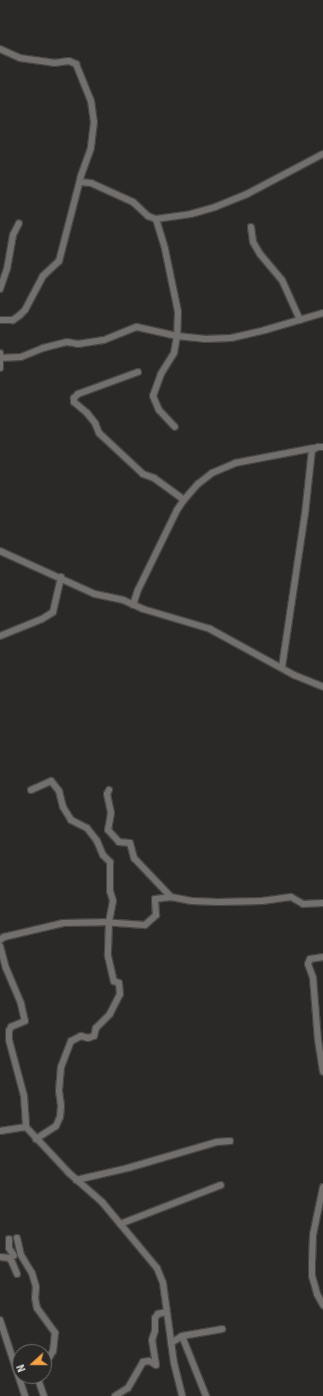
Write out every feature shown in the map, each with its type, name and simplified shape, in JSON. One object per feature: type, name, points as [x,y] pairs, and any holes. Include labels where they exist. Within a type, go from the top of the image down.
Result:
[{"type":"street","points":[[0,49],[20,58],[54,63],[69,61],[76,64],[91,101],[94,122],[91,148],[80,182],[60,261],[43,276],[25,310],[20,315],[13,320],[0,320]]},
{"type":"street","points":[[80,182],[91,183],[132,202],[148,216],[156,219],[190,214],[215,207],[247,194],[323,154]]},
{"type":"street","points":[[156,219],[165,249],[177,306],[177,336],[174,353],[161,374],[153,396],[159,410],[176,427]]},
{"type":"street","points":[[0,290],[7,269],[13,235],[19,222]]},
{"type":"street","points":[[251,227],[253,242],[260,254],[280,276],[300,320]]},
{"type":"street","points":[[0,368],[0,356],[21,357],[43,348],[66,342],[78,344],[104,340],[137,327],[177,336],[204,339],[231,338],[323,313]]},
{"type":"street","points":[[138,372],[78,394],[74,398],[74,402],[87,413],[95,423],[98,433],[143,474],[154,478],[184,500]]},
{"type":"street","points":[[133,604],[138,590],[184,500],[198,484],[225,466],[323,447]]},
{"type":"street","points":[[282,667],[308,493],[312,450],[314,448]]},
{"type":"street","points":[[0,551],[96,594],[123,600],[210,628],[294,675],[323,687]]},
{"type":"street","points":[[0,636],[53,612],[61,578]]},
{"type":"street","points":[[31,790],[51,781],[59,791],[63,808],[71,820],[86,828],[97,841],[103,855],[110,862],[110,891],[113,901],[109,922],[108,956],[114,980],[119,983],[120,994],[110,1014],[96,1028],[94,1036],[88,1038],[81,1036],[72,1041],[61,1067],[59,1090],[61,1106],[60,1117],[56,1126],[36,1139]]},
{"type":"street","points":[[109,790],[107,794],[111,812],[108,830],[119,842],[130,843],[134,858],[171,897]]},
{"type":"street","points":[[0,940],[4,937],[63,923],[109,922],[145,925],[152,921],[156,915],[154,899],[171,897],[192,902],[218,902],[262,901],[291,897],[303,904],[323,903]]},
{"type":"street","points":[[0,946],[6,968],[21,1004],[25,1021],[9,1031],[10,1048],[24,1096],[26,1127],[76,1180],[102,1202],[158,1268],[163,1283],[166,1312],[178,1386],[182,1396]]},
{"type":"street","points":[[323,957],[310,959],[308,964],[313,978],[317,1034],[323,1072]]},
{"type":"street","points":[[0,1131],[26,1127]]},
{"type":"street","points":[[76,1180],[128,1168],[217,1142],[230,1141]]},
{"type":"street","points":[[120,1224],[221,1185]]},
{"type":"street","points":[[323,1187],[313,1235],[312,1261],[314,1285],[323,1305]]},
{"type":"street","points":[[17,1238],[21,1255],[34,1280],[37,1308],[55,1333],[52,1353]]},
{"type":"street","points":[[9,1240],[12,1262],[17,1274]]},
{"type":"street","points":[[0,1257],[21,1255]]},
{"type":"street","points":[[115,1396],[128,1388],[143,1362],[149,1361],[156,1365],[152,1340],[155,1331],[155,1318],[158,1314],[166,1312]]},
{"type":"street","points":[[0,1320],[12,1355]]},
{"type":"street","points":[[171,1343],[182,1336],[222,1329]]},
{"type":"street","points":[[182,1336],[206,1396]]},
{"type":"street","points":[[21,1384],[25,1396]]},
{"type":"street","points":[[40,1384],[44,1396]]}]
